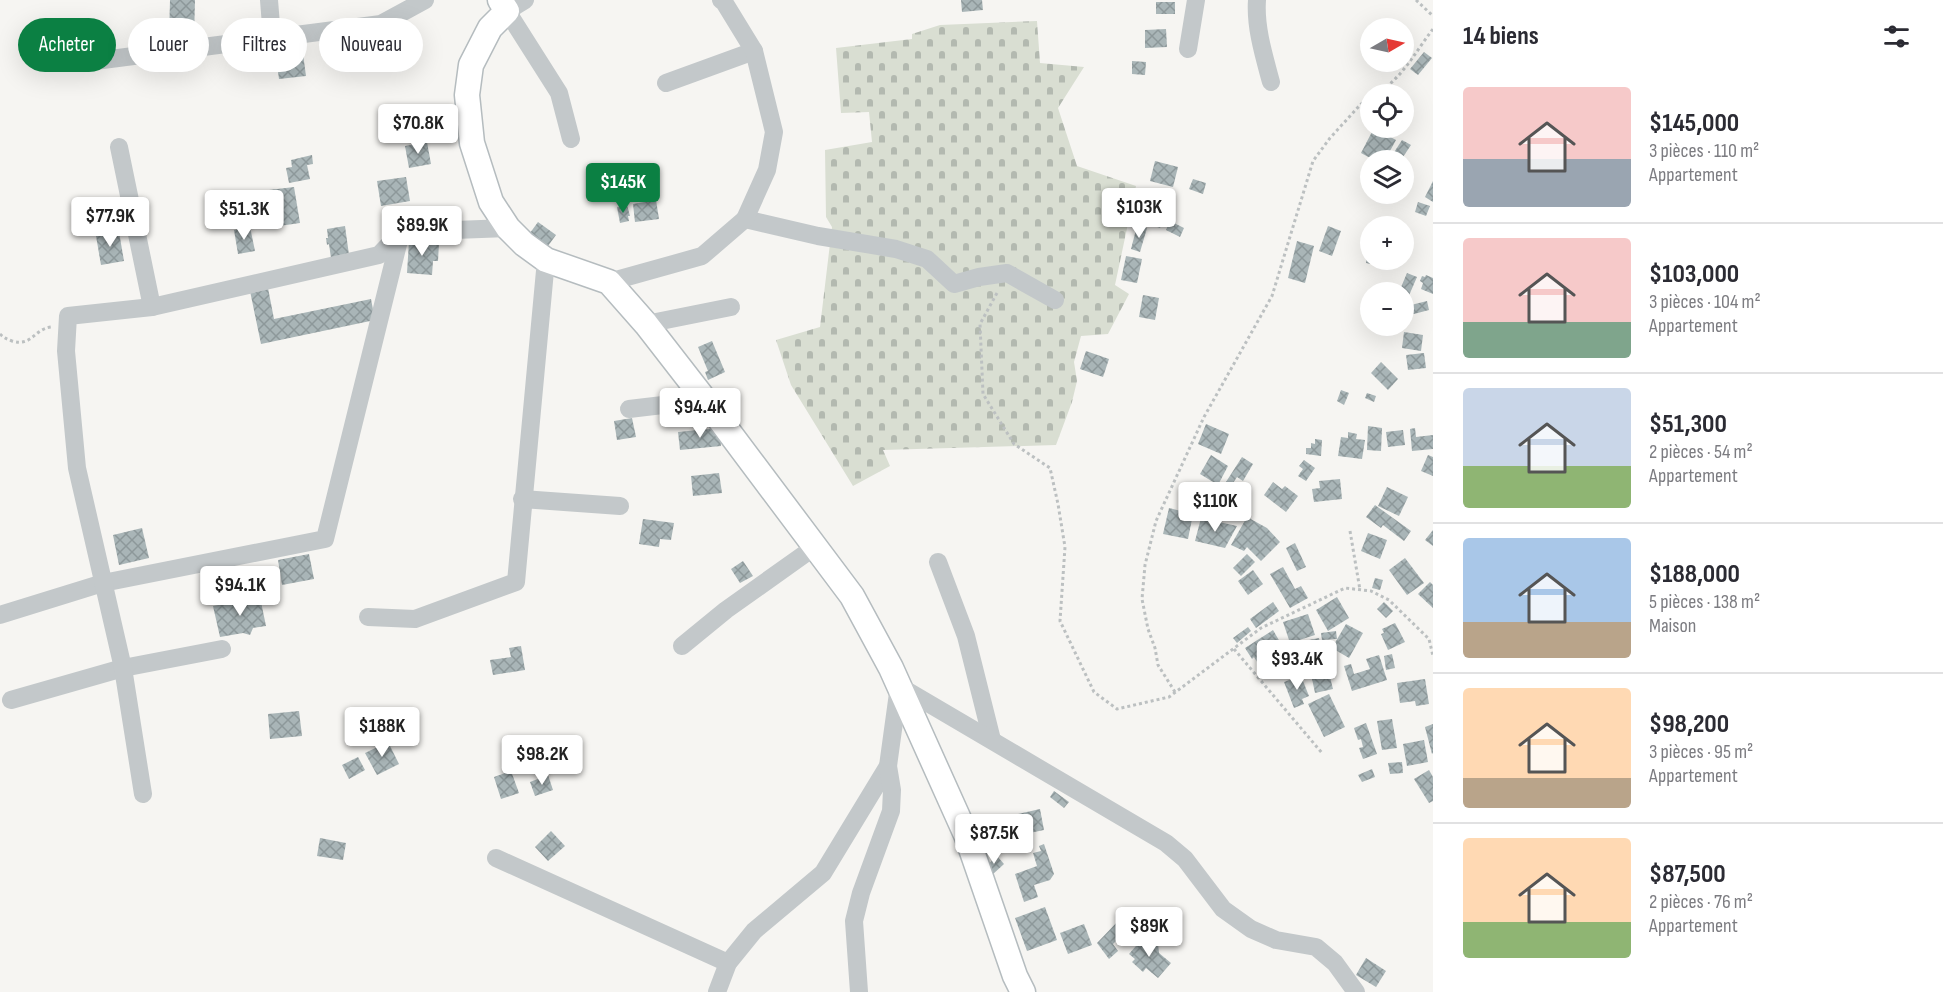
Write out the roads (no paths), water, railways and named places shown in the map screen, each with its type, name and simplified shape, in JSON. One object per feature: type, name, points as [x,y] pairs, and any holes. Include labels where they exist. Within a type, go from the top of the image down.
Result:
[{"type":"street","points":[[268,0],[270,18]]},
{"type":"street","points":[[307,34],[381,24],[425,0]]},
{"type":"street","points":[[1188,49],[1196,0]]},
{"type":"street","points":[[1257,0],[1261,42],[1270,82]]},
{"type":"street","points":[[609,282],[702,256],[745,219],[767,170],[774,132],[754,51],[723,1]]},
{"type":"street","points":[[571,139],[559,93],[511,4],[490,28],[471,65],[467,94],[472,143],[491,202],[508,228],[524,244],[546,260],[609,282],[646,324],[705,400],[852,596],[870,627],[967,837],[1015,976],[1023,992]]},
{"type":"street","points":[[116,58],[221,45]]},
{"type":"street","points":[[666,83],[754,51]]},
{"type":"street","points":[[119,147],[152,307]]},
{"type":"street","points":[[745,219],[818,236],[896,249],[927,259],[954,284],[1007,273],[1055,300]]},
{"type":"street","points":[[143,794],[123,668],[77,468],[66,351],[68,316],[152,307],[379,255],[401,232],[508,228]]},
{"type":"street","points":[[0,615],[103,583],[325,539],[401,232]]},
{"type":"street","points":[[368,617],[415,619],[516,582],[546,260]]},
{"type":"street","points":[[646,324],[731,307]]},
{"type":"street","points":[[629,409],[705,400]]},
{"type":"street","points":[[522,499],[620,506]]},
{"type":"street","points":[[682,646],[726,610],[816,546]]},
{"type":"street","points":[[938,562],[966,636],[992,740]]},
{"type":"street","points":[[11,700],[123,668],[222,649]]},
{"type":"street","points":[[898,686],[1166,843],[1185,859],[1222,909],[1251,929],[1276,940],[1316,947],[1335,963],[1356,992]]},
{"type":"street","points":[[859,992],[854,921],[861,893],[891,811],[892,790],[888,766],[898,686]]},
{"type":"street","points":[[717,992],[728,963],[754,931],[823,873],[888,766]]},
{"type":"street","points":[[496,858],[728,963]]}]
